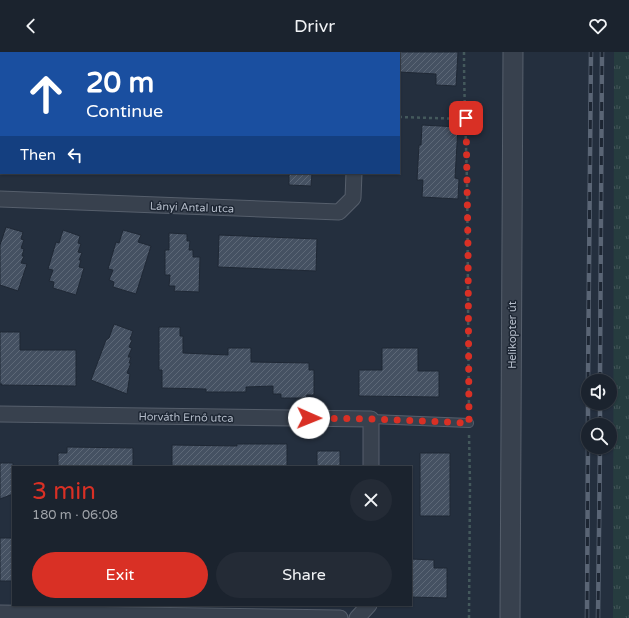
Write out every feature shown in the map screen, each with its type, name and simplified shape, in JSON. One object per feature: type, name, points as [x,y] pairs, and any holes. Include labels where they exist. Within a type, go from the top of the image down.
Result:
[{"type":"street","name":"Helikopter út","points":[[510,618],[513,52]]},
{"type":"street","name":"Lányi Antal utca","points":[[0,199],[339,212],[353,198],[354,174]]},
{"type":"street","name":"Horváth Ernő utca","points":[[0,414],[371,419]]},
{"type":"street","points":[[371,419],[371,466]]},
{"type":"street","points":[[357,618],[368,606]]},
{"type":"street","points":[[0,613],[340,618]]},
{"type":"lane","points":[[371,419],[469,423]]},
{"type":"path","points":[[464,52],[468,254],[470,483],[469,618]]},
{"type":"path","points":[[400,117],[466,118]]},
{"type":"green space","points":[[614,52],[629,52],[629,618],[613,618],[613,454],[617,454],[617,418],[613,418],[613,410],[617,410],[617,374],[613,374]]},
{"type":"building","points":[[400,52],[458,52],[456,86],[436,85],[436,74],[400,72]]},
{"type":"building","points":[[422,125],[458,127],[455,178],[459,179],[458,199],[422,197],[423,180],[417,180]]},
{"type":"building","points":[[289,174],[312,174],[311,186],[289,185]]},
{"type":"building","points":[[6,227],[23,232],[21,239],[24,240],[21,248],[24,249],[22,256],[24,256],[21,263],[27,264],[18,291],[0,285],[0,245]]},
{"type":"building","points":[[63,230],[80,236],[78,243],[81,244],[78,252],[82,253],[79,260],[81,260],[79,267],[84,268],[76,295],[53,288],[54,282],[49,281],[53,270],[48,269],[56,242],[59,243]]},
{"type":"building","points":[[123,230],[141,235],[138,242],[151,246],[136,294],[113,287],[114,282],[109,280],[113,270],[108,269],[116,242],[119,243]]},
{"type":"building","points":[[169,233],[187,234],[187,241],[190,241],[189,250],[193,250],[193,257],[200,257],[199,292],[174,291],[175,286],[169,286],[170,275],[165,275],[165,250],[169,250]]},
{"type":"building","points":[[219,235],[317,239],[316,271],[218,267]]},
{"type":"building","points":[[114,324],[133,331],[130,339],[132,340],[129,347],[132,348],[128,357],[131,357],[129,363],[131,363],[127,373],[130,374],[127,394],[91,380],[106,340],[109,338]]},
{"type":"building","points":[[159,327],[180,327],[180,336],[183,336],[183,353],[228,355],[228,348],[251,348],[251,362],[309,363],[309,370],[314,370],[314,395],[307,395],[306,398],[281,398],[281,394],[273,394],[273,386],[246,387],[246,392],[206,392],[206,389],[162,388],[162,370],[159,370]]},
{"type":"building","points":[[0,332],[20,332],[20,350],[76,350],[76,386],[1,385]]},
{"type":"building","points":[[382,348],[418,348],[418,371],[439,371],[439,397],[359,396],[359,370],[382,370]]},
{"type":"building","points":[[237,444],[287,444],[287,466],[172,466],[172,445],[237,446]]},
{"type":"building","points":[[67,447],[133,448],[133,466],[58,466],[58,453],[67,453]]},
{"type":"building","points":[[317,451],[340,451],[340,466],[317,466]]},
{"type":"building","points":[[420,453],[450,453],[450,516],[420,516]]},
{"type":"building","points":[[0,463],[13,463],[12,494],[0,499]]},
{"type":"building","points":[[0,538],[12,538],[12,581],[0,581]]},
{"type":"building","points":[[412,559],[434,560],[434,568],[447,568],[447,598],[412,597]]},
{"type":"railway","points":[[588,374],[591,52]]},
{"type":"railway","points":[[600,374],[602,52]]},
{"type":"railway","points":[[588,410],[588,418]]},
{"type":"railway","points":[[600,410],[600,418]]},
{"type":"railway","points":[[587,618],[588,454]]},
{"type":"railway","points":[[598,618],[600,454]]},
{"type":"route","points":[[309,418],[469,423],[466,118]]}]
